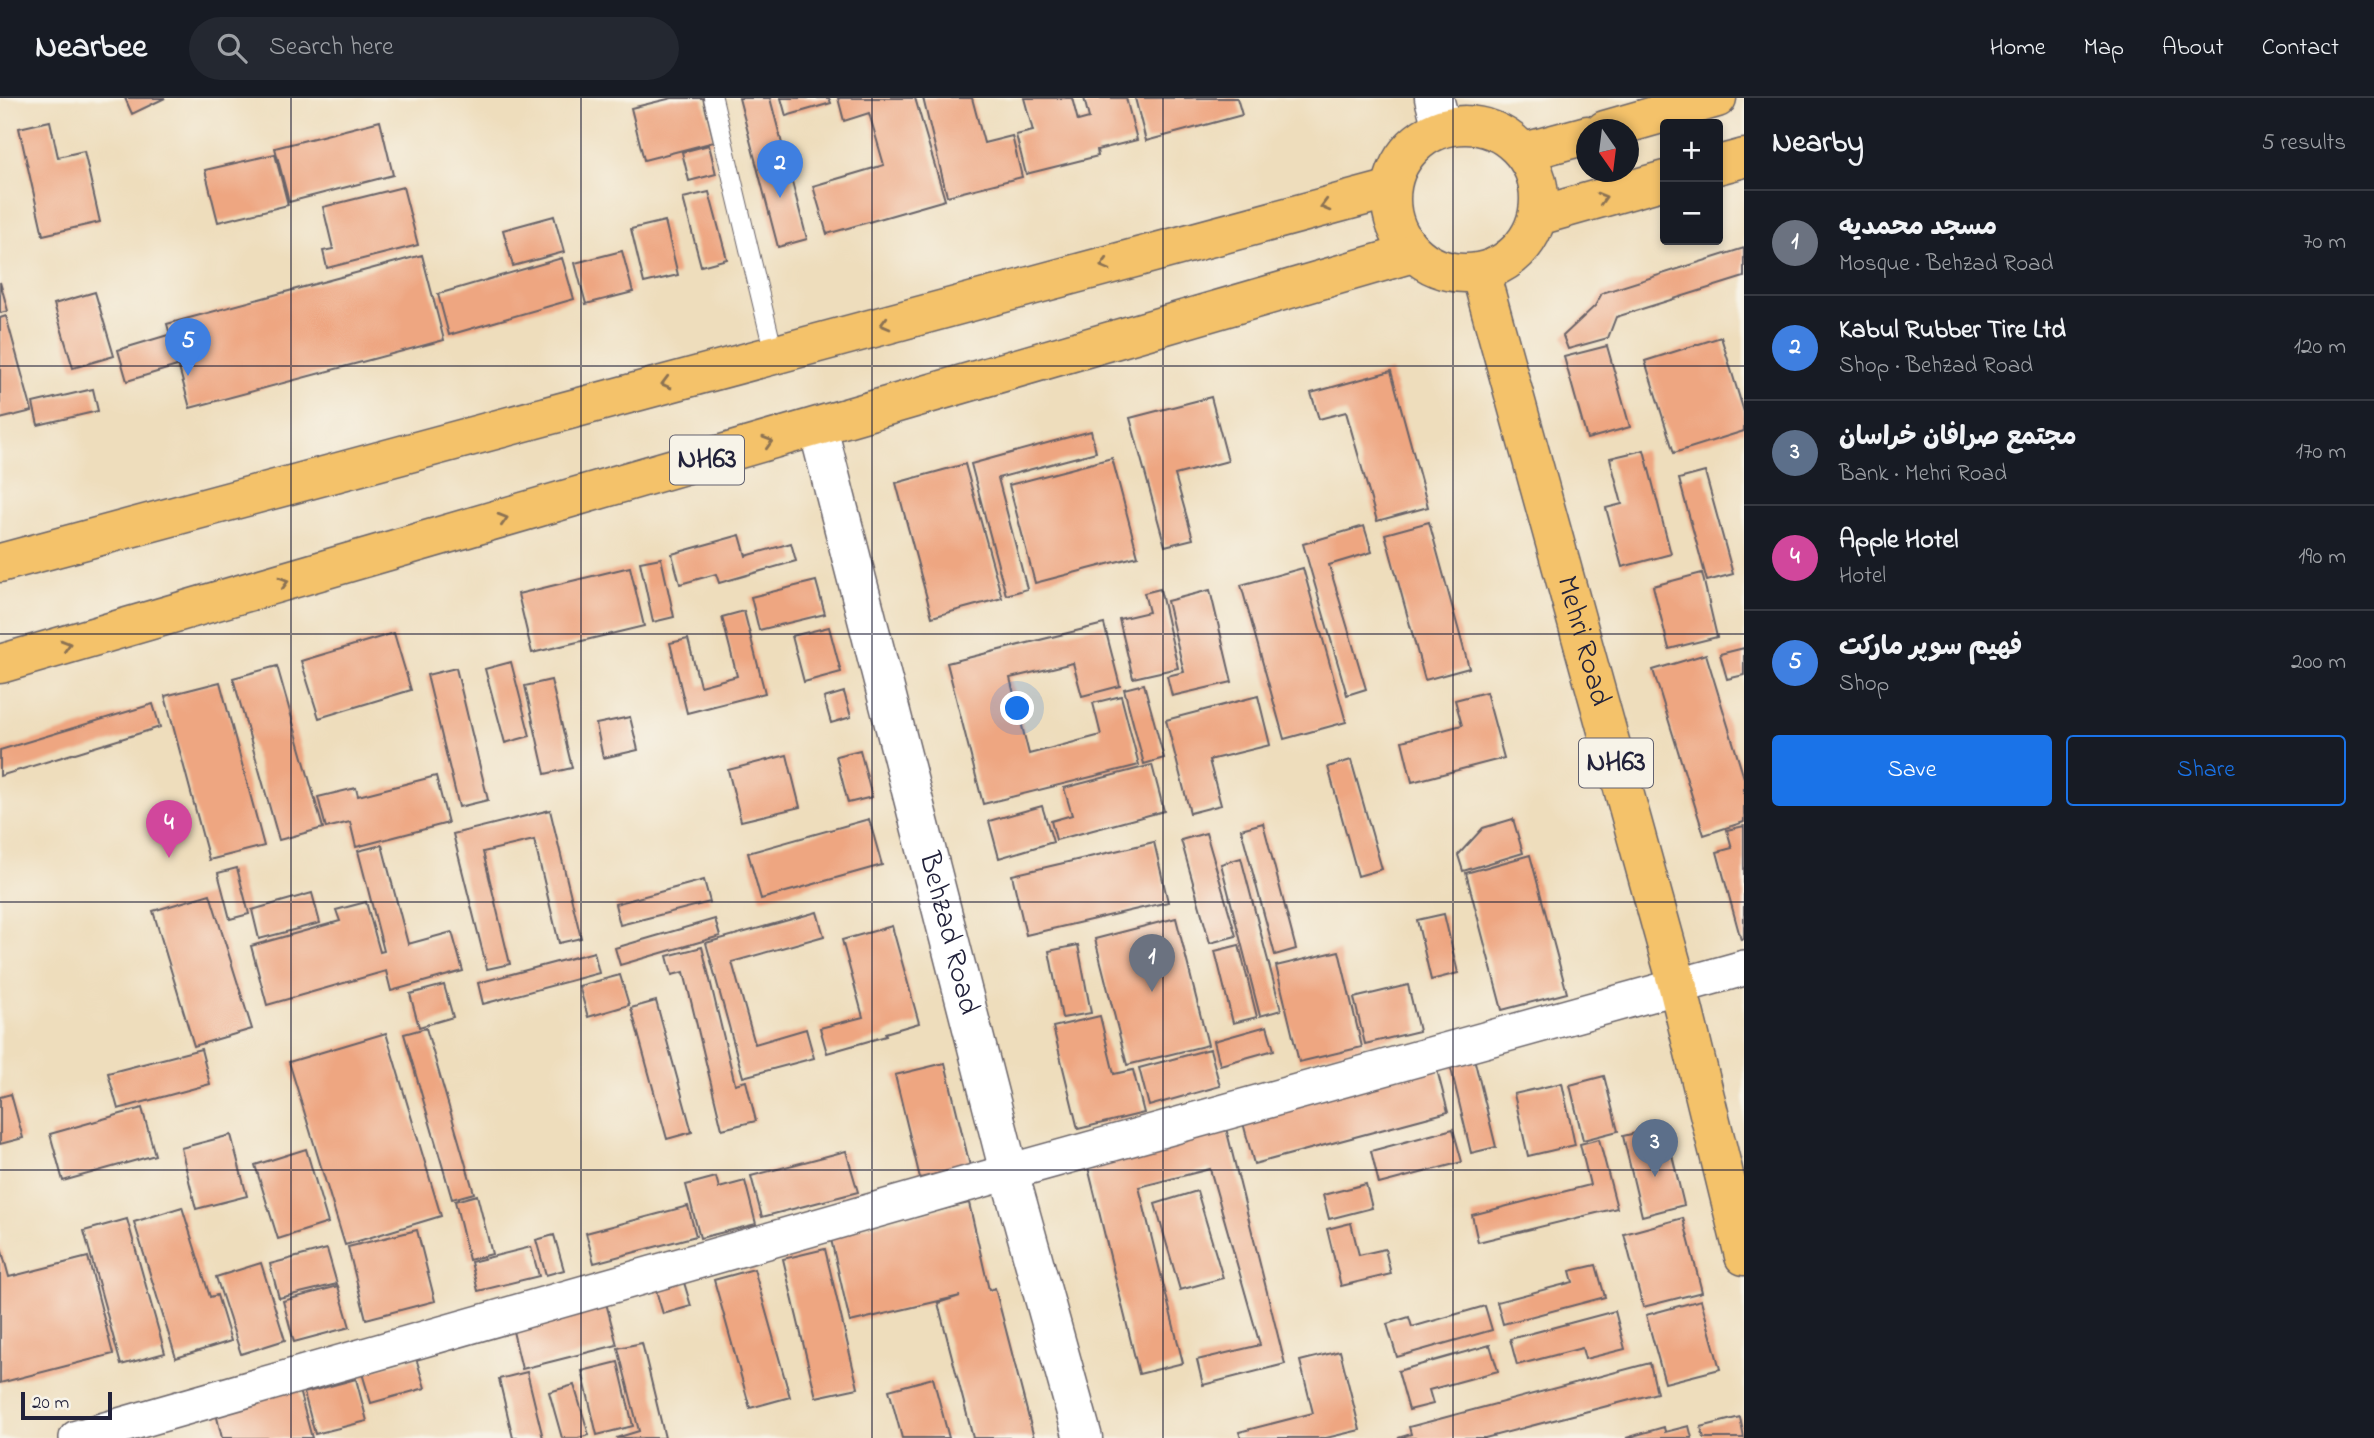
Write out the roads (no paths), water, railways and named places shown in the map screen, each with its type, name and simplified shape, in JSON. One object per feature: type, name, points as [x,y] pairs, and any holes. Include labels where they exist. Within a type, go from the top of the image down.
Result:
[{"type":"main road","points":[[1639,120],[1717,98]]},
{"type":"main road","points":[[1438,113],[1464,124],[1487,127],[1507,137],[1524,152],[1535,172],[1540,193],[1538,216],[1530,235],[1517,252],[1500,265],[1480,272],[1456,273],[1433,267],[1413,253],[1399,235],[1391,212],[1391,189],[1396,168],[1438,113]]},
{"type":"main road","points":[[1524,152],[1576,138]]},
{"type":"main road","points":[[1723,164],[1744,158]]},
{"type":"main road","points":[[1538,216],[1660,181]]},
{"type":"main road","points":[[0,563],[1391,189]]},
{"type":"main road","name":"NH63","points":[[0,664],[1413,253]]},
{"type":"main road","name":"Mehri Road","points":[[1480,272],[1678,987],[1744,1256]]},
{"type":"street","name":"Behzad Road","points":[[818,428],[1009,1172],[1083,1438]]},
{"type":"street","points":[[77,1438],[1009,1172],[1744,968]]},
{"type":"lane","points":[[713,98],[774,354]]},
{"type":"place","name":"Kabul Rubber Tire Ltd","points":[[780,198]]},
{"type":"place","name":"فهیم سوپر مارکت","points":[[188,376]]},
{"type":"place","name":"Apple Hotel","points":[[169,858]]},
{"type":"place","name":"مسجد محمدیه","points":[[1152,992]]},
{"type":"place","name":"مجتمع صرافان خراسان","points":[[1655,1177]]}]
